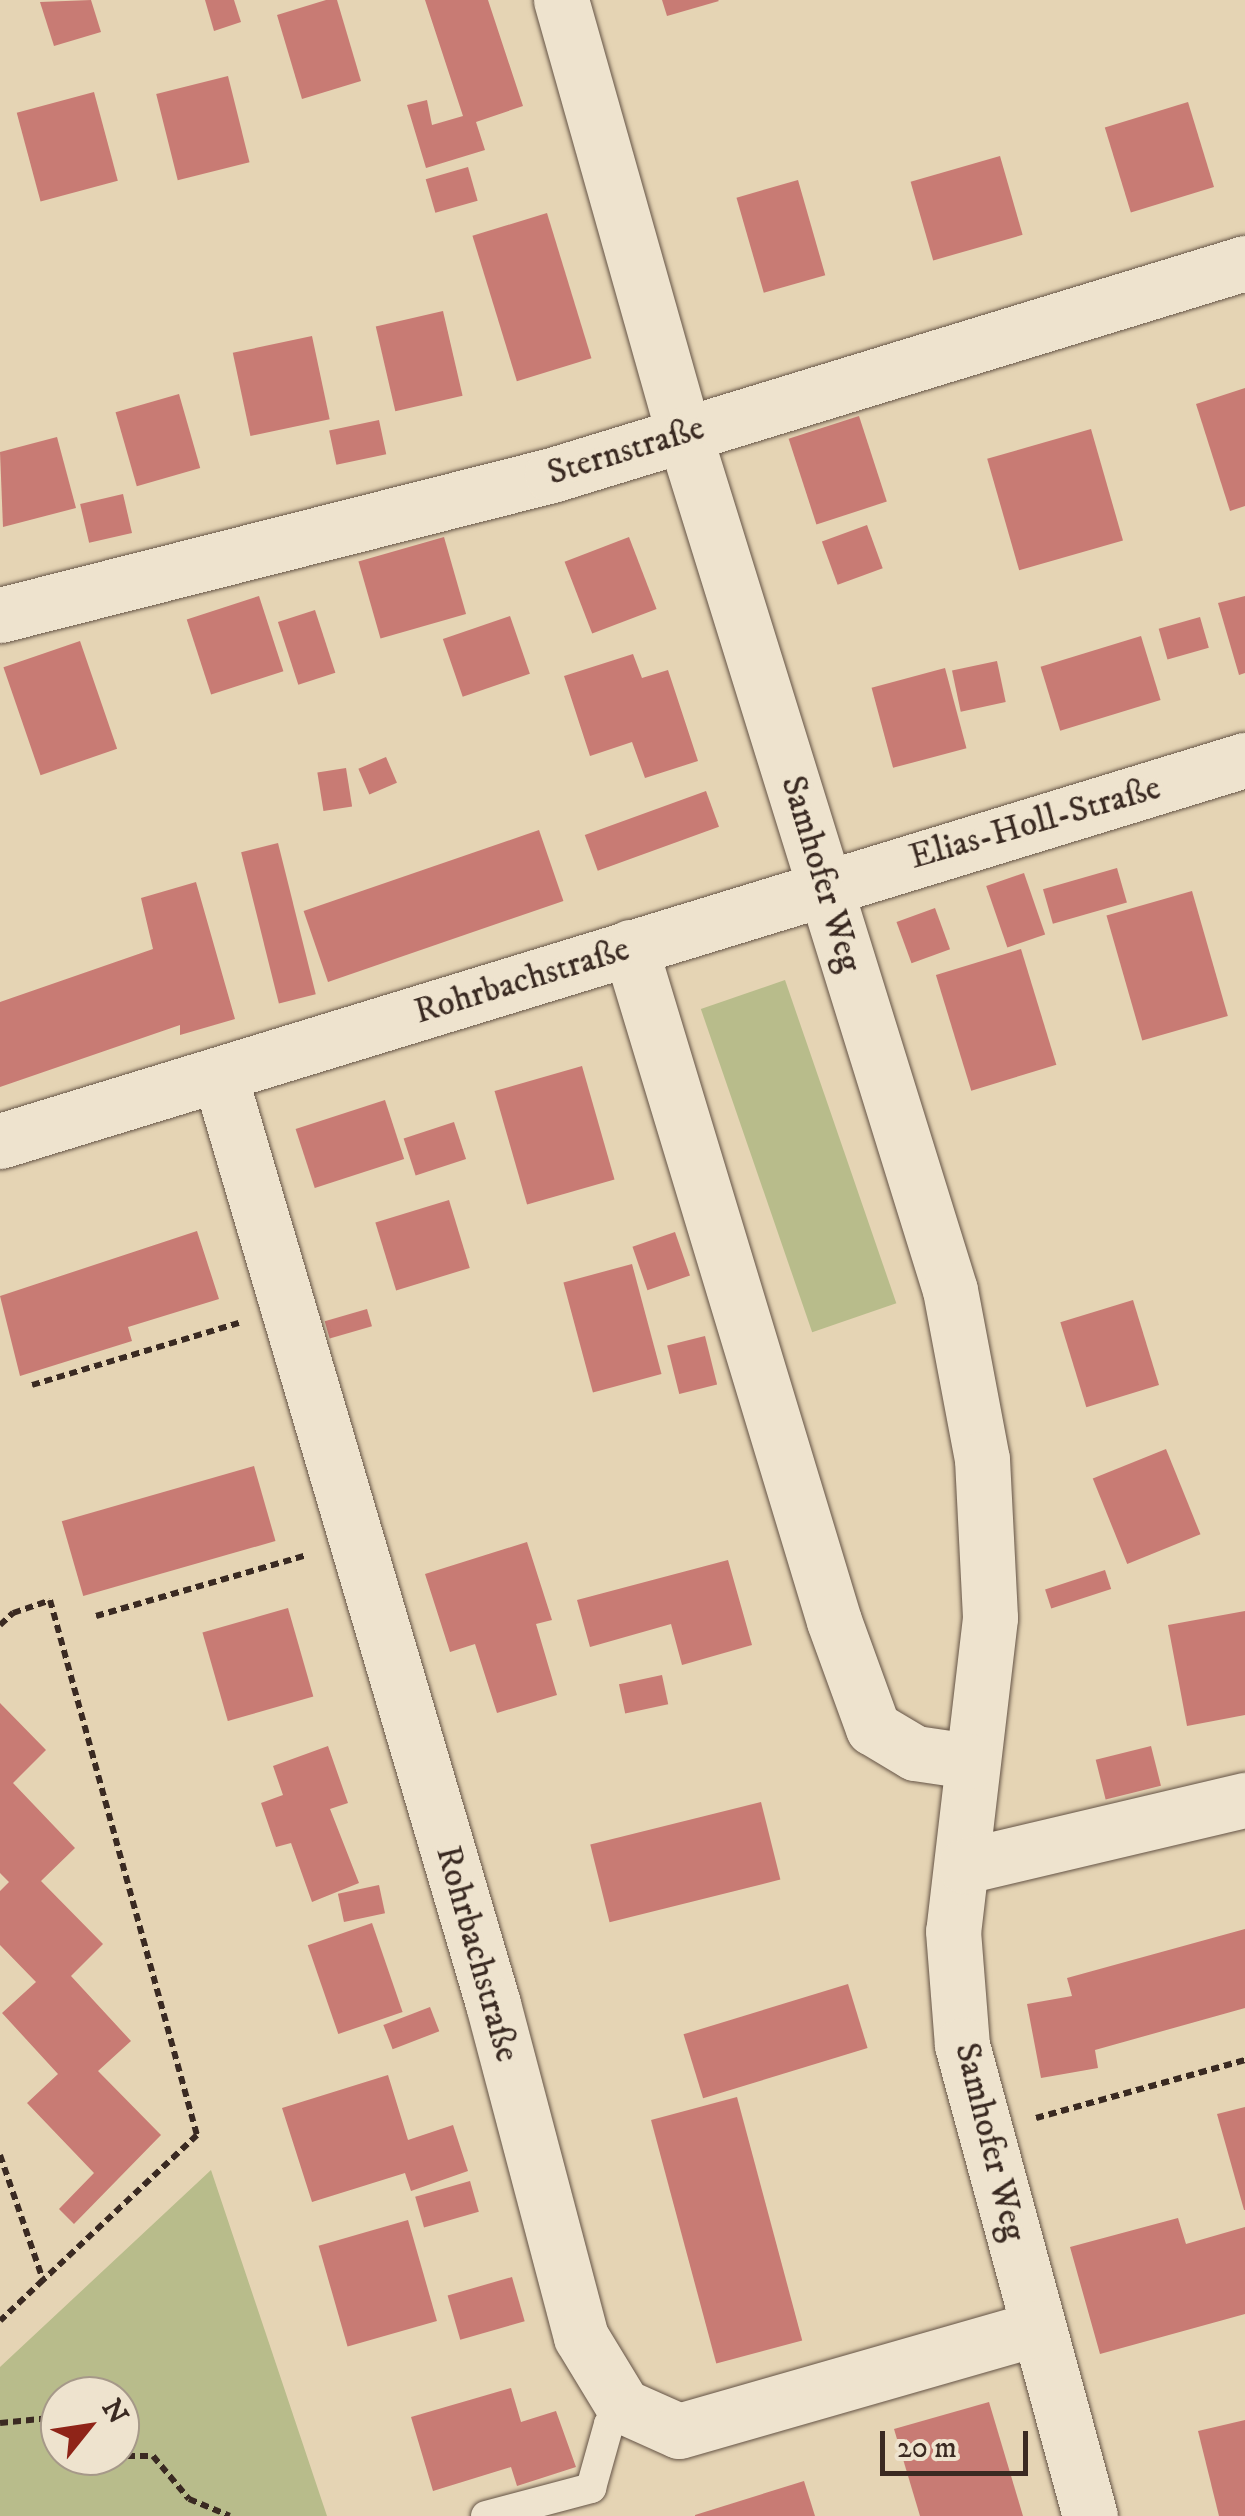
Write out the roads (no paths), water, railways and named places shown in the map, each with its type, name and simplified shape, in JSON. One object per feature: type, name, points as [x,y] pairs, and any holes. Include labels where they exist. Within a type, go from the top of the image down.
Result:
[{"type":"street","name":"Samhofer Weg","points":[[561,0],[684,434],[950,1290],[982,1459],[990,1618],[969,1761],[965,1866],[954,1950],[962,2046],[1090,2516]]},
{"type":"street","name":"Sternstraße","points":[[0,616],[552,475],[1245,263]]},
{"type":"street","name":"Elias-Holl-Straße","points":[[824,885],[1245,760]]},
{"type":"street","name":"Rohrbachstraße","points":[[0,1140],[220,1076],[824,885]]},
{"type":"street","points":[[630,947],[834,1622],[872,1728],[914,1753],[969,1761]]},
{"type":"street","name":"Rohrbachstraße","points":[[220,1076],[493,2004],[581,2338],[622,2406]]},
{"type":"street","points":[[965,1866],[1245,1800]]},
{"type":"street","points":[[622,2406],[679,2431],[1039,2328]]},
{"type":"lane","points":[[486,2516],[591,2488],[609,2424],[622,2406]]}]
